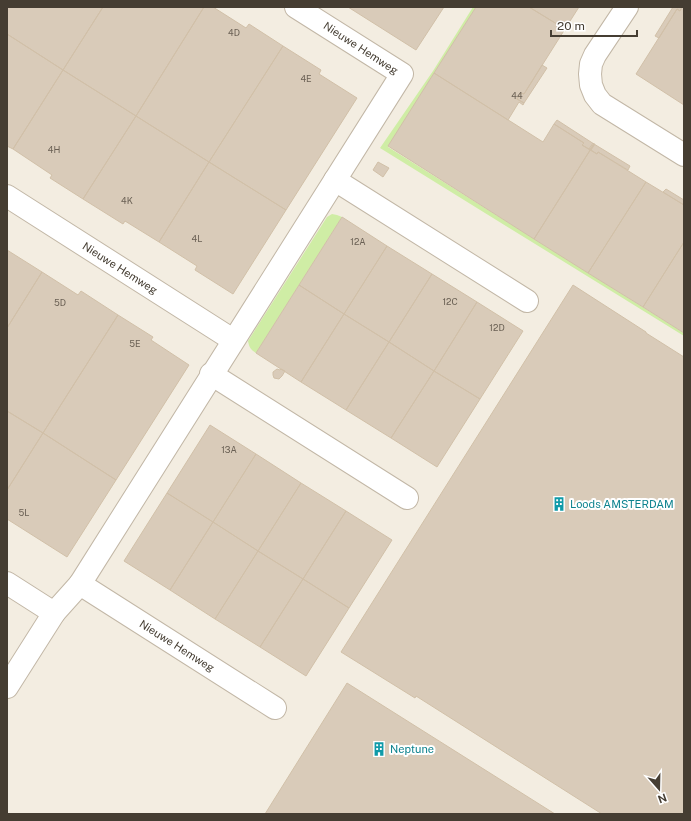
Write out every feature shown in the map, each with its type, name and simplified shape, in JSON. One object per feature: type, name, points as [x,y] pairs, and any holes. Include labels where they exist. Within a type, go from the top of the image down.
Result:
[{"type":"street","name":"Nieuwe Hemweg","points":[[7,687],[54,613],[80,584],[211,374],[402,74],[296,7]]},
{"type":"street","points":[[627,7],[591,64],[591,85],[595,95],[602,104],[684,155]]},
{"type":"street","points":[[335,180],[527,301]]},
{"type":"street","name":"Nieuwe Hemweg","points":[[7,196],[233,340]]},
{"type":"street","points":[[211,374],[407,498]]},
{"type":"street","points":[[7,583],[54,613]]},
{"type":"street","name":"Nieuwe Hemweg","points":[[80,584],[275,708]]},
{"type":"green space","points":[[473,7],[476,7],[388,147],[684,333],[684,336],[380,148],[433,71]]},
{"type":"green space","points":[[332,214],[342,217],[256,353],[250,348],[248,341],[327,217]]},
{"type":"building","points":[[7,7],[103,7],[63,70],[7,34]]},
{"type":"building","points":[[103,7],[204,7],[136,116],[63,70]]},
{"type":"building","points":[[204,7],[213,7],[246,28],[249,24],[283,46],[209,162],[136,116]]},
{"type":"building","points":[[348,7],[444,7],[416,50]]},
{"type":"building","points":[[476,7],[529,7],[565,29],[524,94],[521,93],[517,99],[524,103],[523,105],[519,102],[508,120],[434,73]]},
{"type":"building","points":[[529,7],[579,7],[565,29]]},
{"type":"building","points":[[673,7],[682,7],[680,11],[677,9],[659,38],[655,36]]},
{"type":"building","points":[[682,7],[684,7],[684,105],[636,74],[677,9],[680,11]]},
{"type":"building","points":[[7,34],[63,70],[13,149],[7,146]]},
{"type":"building","points":[[283,46],[321,70],[319,74],[357,98],[286,210],[209,162]]},
{"type":"building","points":[[542,65],[547,68],[524,103],[517,99],[521,93],[524,94]]},
{"type":"building","points":[[63,70],[136,116],[83,199],[50,178],[52,175],[13,149]]},
{"type":"building","points":[[434,73],[543,142],[554,124],[584,143],[582,145],[589,149],[593,143],[594,144],[534,239],[388,146]]},
{"type":"building","points":[[136,116],[209,162],[159,242],[125,221],[123,224],[83,199]]},
{"type":"building","points":[[557,120],[594,144],[590,150],[582,145],[584,143],[554,124]]},
{"type":"building","points":[[594,144],[591,150],[597,154],[598,152],[646,182],[588,273],[534,239]]},
{"type":"building","points":[[594,144],[630,166],[628,170],[598,152],[597,154],[590,150]]},
{"type":"building","points":[[209,162],[286,210],[233,294],[195,270],[197,266],[159,242]]},
{"type":"building","points":[[378,162],[389,168],[383,177],[373,170]]},
{"type":"building","points":[[646,182],[684,205],[684,242],[643,307],[588,273]]},
{"type":"building","points":[[666,189],[684,200],[684,205],[663,192]]},
{"type":"building","points":[[342,217],[387,246],[344,314],[299,285]]},
{"type":"building","points":[[684,242],[684,333],[643,307]]},
{"type":"building","points":[[387,246],[432,274],[389,342],[344,314]]},
{"type":"building","points":[[7,250],[42,272],[7,328]]},
{"type":"building","points":[[42,272],[78,295],[81,291],[118,315],[43,433],[7,411],[7,328]]},
{"type":"building","points":[[432,274],[477,302],[434,371],[389,342]]},
{"type":"building","points":[[299,285],[344,314],[301,382],[256,353]]},
{"type":"building","name":"Loods AMSTERDAM","points":[[573,285],[684,357],[684,814],[602,814],[416,696],[415,698],[341,652]]},
{"type":"building","points":[[477,302],[523,331],[480,399],[434,371]]},
{"type":"building","points":[[344,314],[389,342],[346,410],[301,382]]},
{"type":"building","points":[[118,315],[153,337],[151,340],[189,365],[116,480],[43,433]]},
{"type":"building","points":[[389,342],[434,371],[391,438],[346,410]]},
{"type":"building","points":[[277,369],[285,371],[279,379],[274,378],[273,375],[273,372]]},
{"type":"building","points":[[434,371],[480,399],[437,467],[391,438]]},
{"type":"building","points":[[7,411],[43,433],[7,490]]},
{"type":"building","points":[[210,425],[256,454],[213,522],[167,493]]},
{"type":"building","points":[[43,433],[116,480],[67,557],[7,519],[7,490]]},
{"type":"building","points":[[256,454],[301,483],[258,551],[213,522]]},
{"type":"building","points":[[301,483],[346,511],[303,579],[258,551]]},
{"type":"building","points":[[167,493],[213,522],[170,590],[124,561]]},
{"type":"building","points":[[346,511],[392,540],[349,608],[303,579]]},
{"type":"building","points":[[213,522],[258,551],[215,619],[170,590]]},
{"type":"building","points":[[258,551],[303,579],[260,647],[215,619]]},
{"type":"building","points":[[303,579],[349,608],[306,676],[260,647]]},
{"type":"building","name":"Neptune","points":[[347,683],[555,814],[265,814]]},
{"type":"place","name":"Loods AMSTERDAM","points":[[559,504]]},
{"type":"place","name":"Neptune","points":[[379,749]]}]
